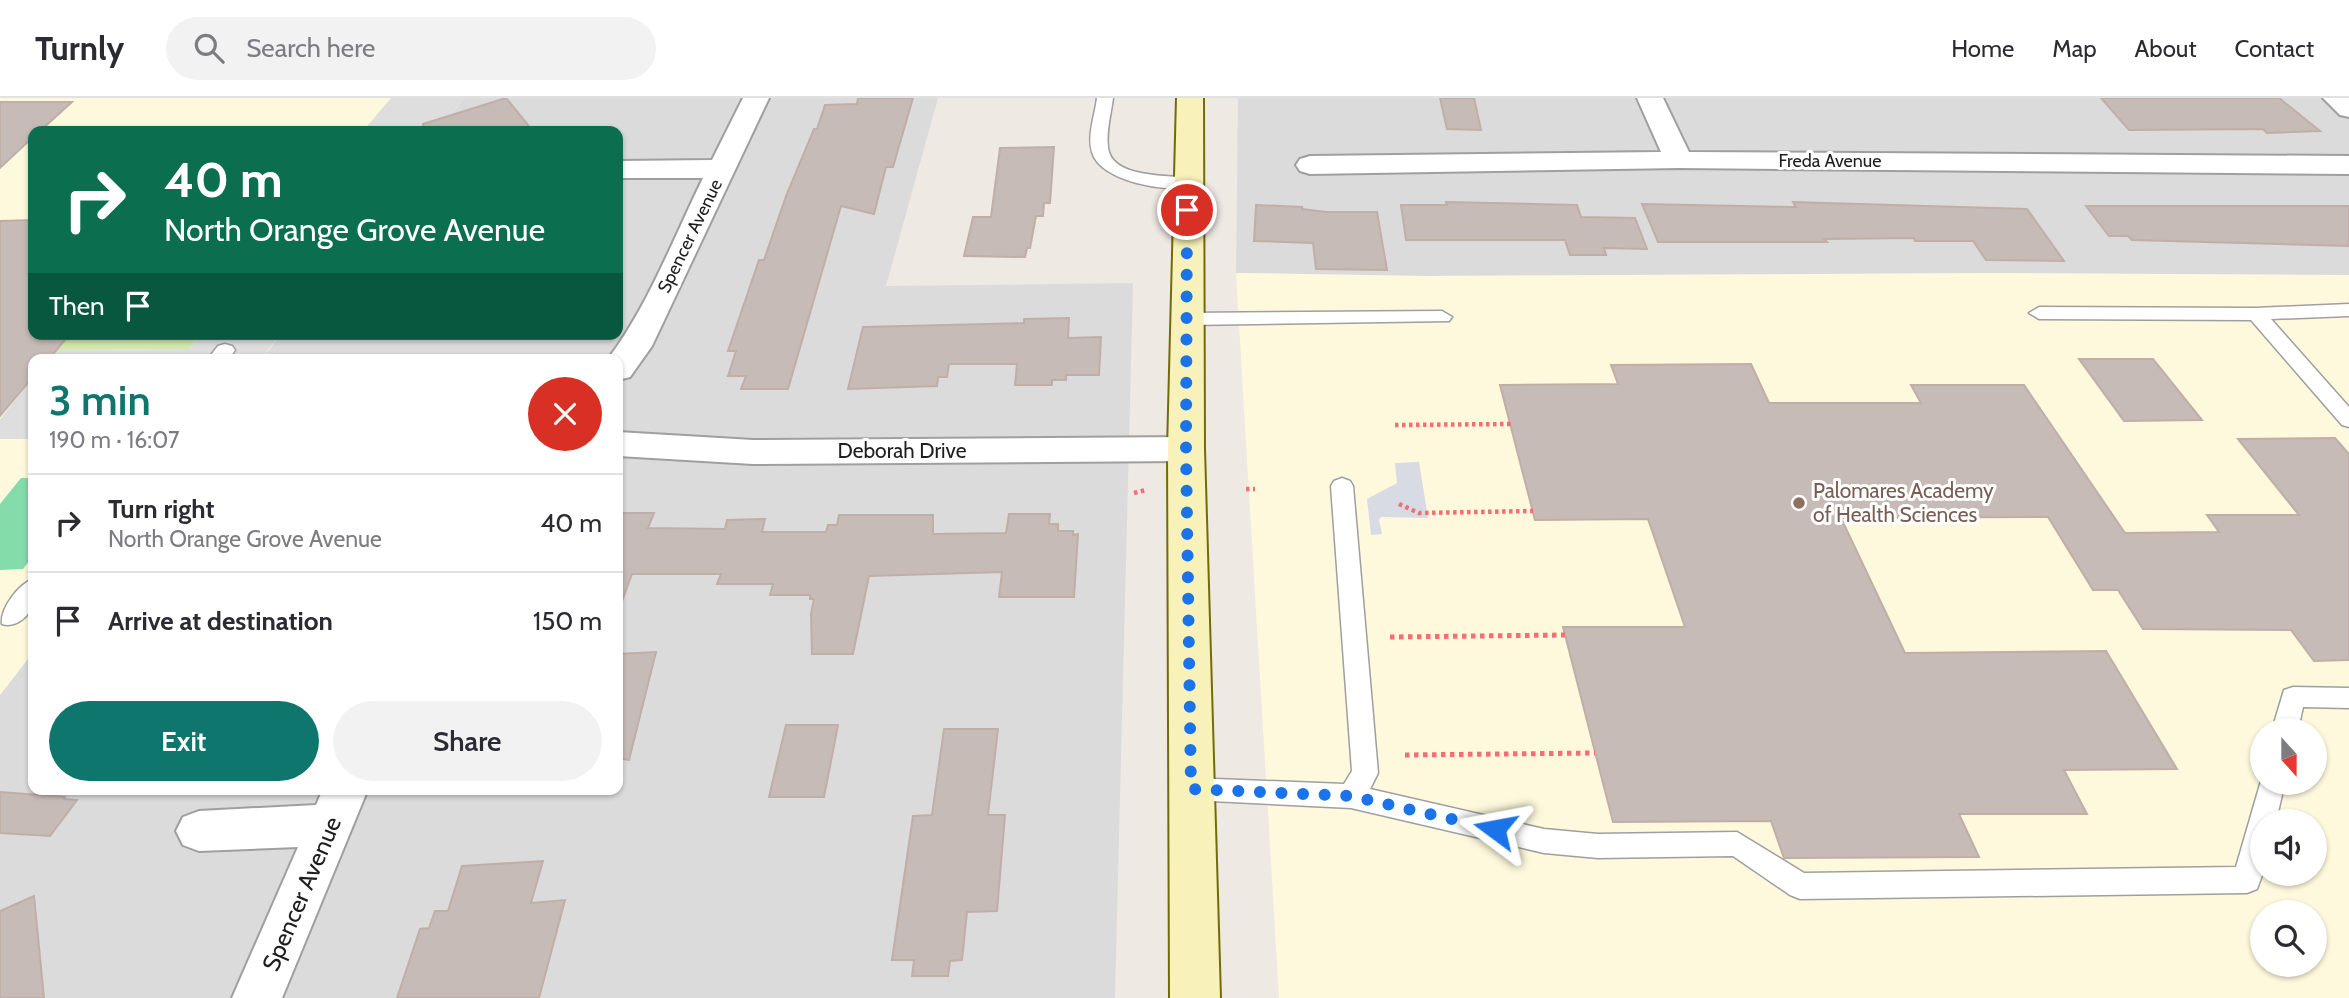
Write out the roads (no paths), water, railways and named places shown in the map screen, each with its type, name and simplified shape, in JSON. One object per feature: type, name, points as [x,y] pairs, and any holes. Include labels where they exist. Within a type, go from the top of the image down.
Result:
[{"type":"main road","points":[[1190,98],[1186,449],[1195,998]]},
{"type":"street","name":"Spencer Avenue","points":[[623,362],[635,346],[656,306],[756,98]]},
{"type":"street","points":[[1650,98],[1679,160]]},
{"type":"street","points":[[2336,98],[2349,109]]},
{"type":"street","name":"Freda Avenue","points":[[1310,164],[1679,160],[2349,165]]},
{"type":"street","points":[[623,169],[722,169]]},
{"type":"street","name":"Deborah Drive","points":[[623,444],[753,452],[1186,449]]},
{"type":"street","name":"Spencer Avenue","points":[[257,998],[339,807]]},
{"type":"street","points":[[199,831],[339,807]]},
{"type":"lane","points":[[1105,98],[1100,152],[1105,163],[1117,172],[1133,176],[1188,183]]},
{"type":"lane","points":[[2039,313],[2256,314],[2349,310]]},
{"type":"lane","points":[[2256,314],[2349,420]]},
{"type":"lane","points":[[1187,319],[1442,317]]},
{"type":"lane","points":[[1342,486],[1365,773],[1351,796]]},
{"type":"lane","points":[[10,617],[28,594]]},
{"type":"lane","points":[[2288,718],[2293,696],[2349,698]]},
{"type":"lane","points":[[1191,789],[1351,796],[1544,841],[1598,846],[1737,844],[1800,886],[2247,880],[2269,795]]},
{"type":"place","name":"Palomares Academy of Health Sciences","points":[[1799,503]]}]
